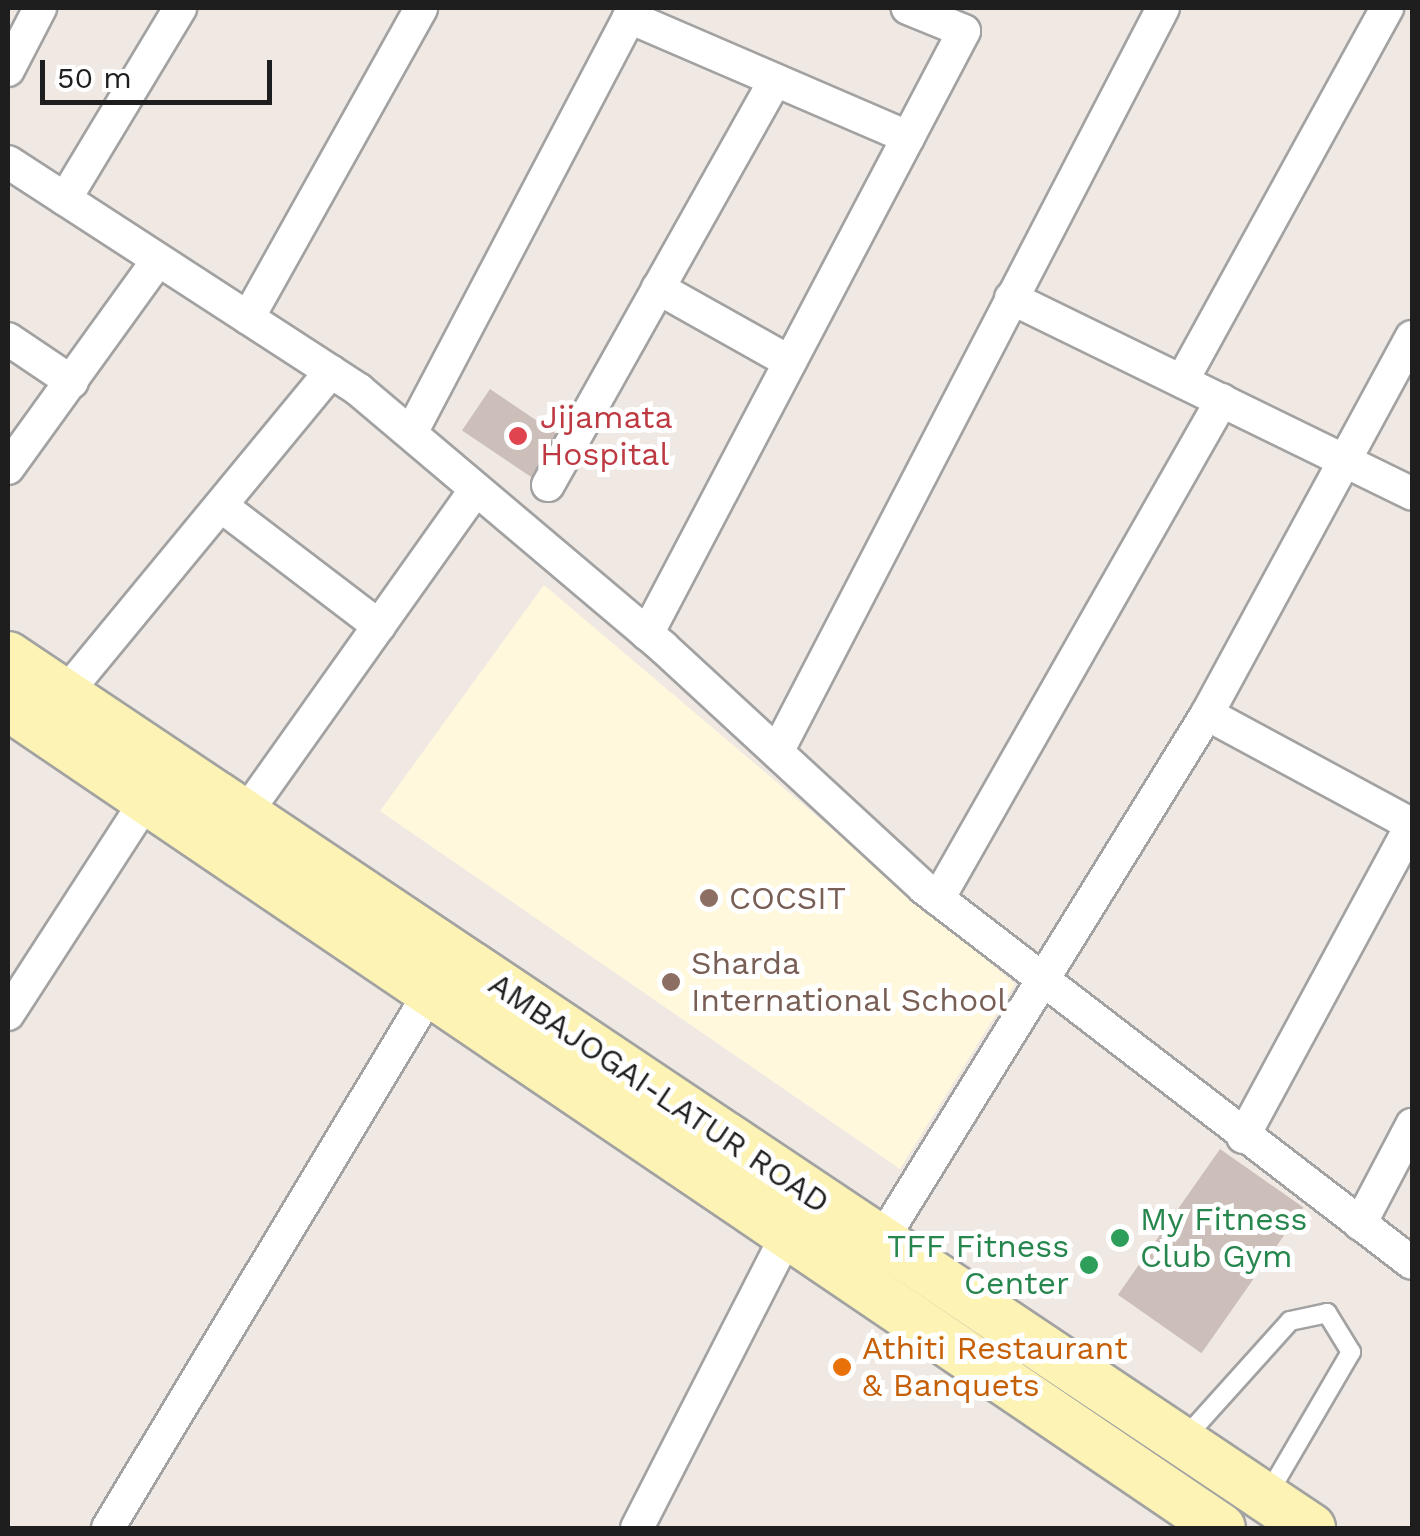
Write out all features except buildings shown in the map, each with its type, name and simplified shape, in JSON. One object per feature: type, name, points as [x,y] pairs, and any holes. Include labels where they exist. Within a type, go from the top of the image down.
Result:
[{"type":"main road","name":"AMBAJOGAI-LATUR ROAD","points":[[8,656],[243,817],[797,1215],[1221,1528]]},
{"type":"main road","name":"AMBAJOGAI-LATUR ROAD","points":[[8,706],[432,989],[797,1215],[880,1243],[1311,1528]]},
{"type":"street","points":[[8,70],[40,8]]},
{"type":"street","points":[[65,199],[180,8]]},
{"type":"street","points":[[248,318],[421,8]]},
{"type":"street","points":[[777,752],[1162,8]]},
{"type":"street","points":[[1182,380],[1387,8]]},
{"type":"street","points":[[647,634],[964,30],[926,11]]},
{"type":"street","points":[[410,433],[631,12],[908,137]]},
{"type":"street","points":[[548,485],[775,80]]},
{"type":"street","points":[[10,168],[65,199],[331,371],[647,634],[938,899],[1412,1263]]},
{"type":"street","points":[[8,468],[158,260]]},
{"type":"street","points":[[658,288],[790,362]]},
{"type":"street","points":[[1011,298],[1412,494]]},
{"type":"street","points":[[880,1243],[1207,714],[1412,337]]},
{"type":"street","points":[[8,339],[72,382]]},
{"type":"street","points":[[66,694],[224,508],[331,371]]},
{"type":"street","points":[[938,899],[1222,400]]},
{"type":"street","points":[[243,817],[476,489]]},
{"type":"street","points":[[224,508],[379,626]]},
{"type":"street","points":[[1207,714],[1412,825],[1243,1137]]},
{"type":"street","points":[[8,1014],[148,798]]},
{"type":"street","points":[[108,1528],[432,989]]},
{"type":"street","points":[[1360,1224],[1412,1125]]},
{"type":"street","points":[[638,1528],[797,1215]]},
{"type":"lane","points":[[1183,1440],[1290,1320],[1327,1313],[1351,1352],[1266,1498]]},
{"type":"shaded area","name":"COCSIT","points":[[544,585],[1015,984],[900,1169],[380,811]]},
{"type":"place","name":"Jijamata Hospital","points":[[518,436]]},
{"type":"place","name":"COCSIT","points":[[709,898]]},
{"type":"place","name":"Sharda International School","points":[[671,982]]},
{"type":"place","name":"My Fitness Club Gym","points":[[1120,1238]]},
{"type":"place","name":"TFF Fitness Center","points":[[1089,1265]]},
{"type":"place","name":"Athiti Restaurant & Banquets","points":[[842,1367]]}]
